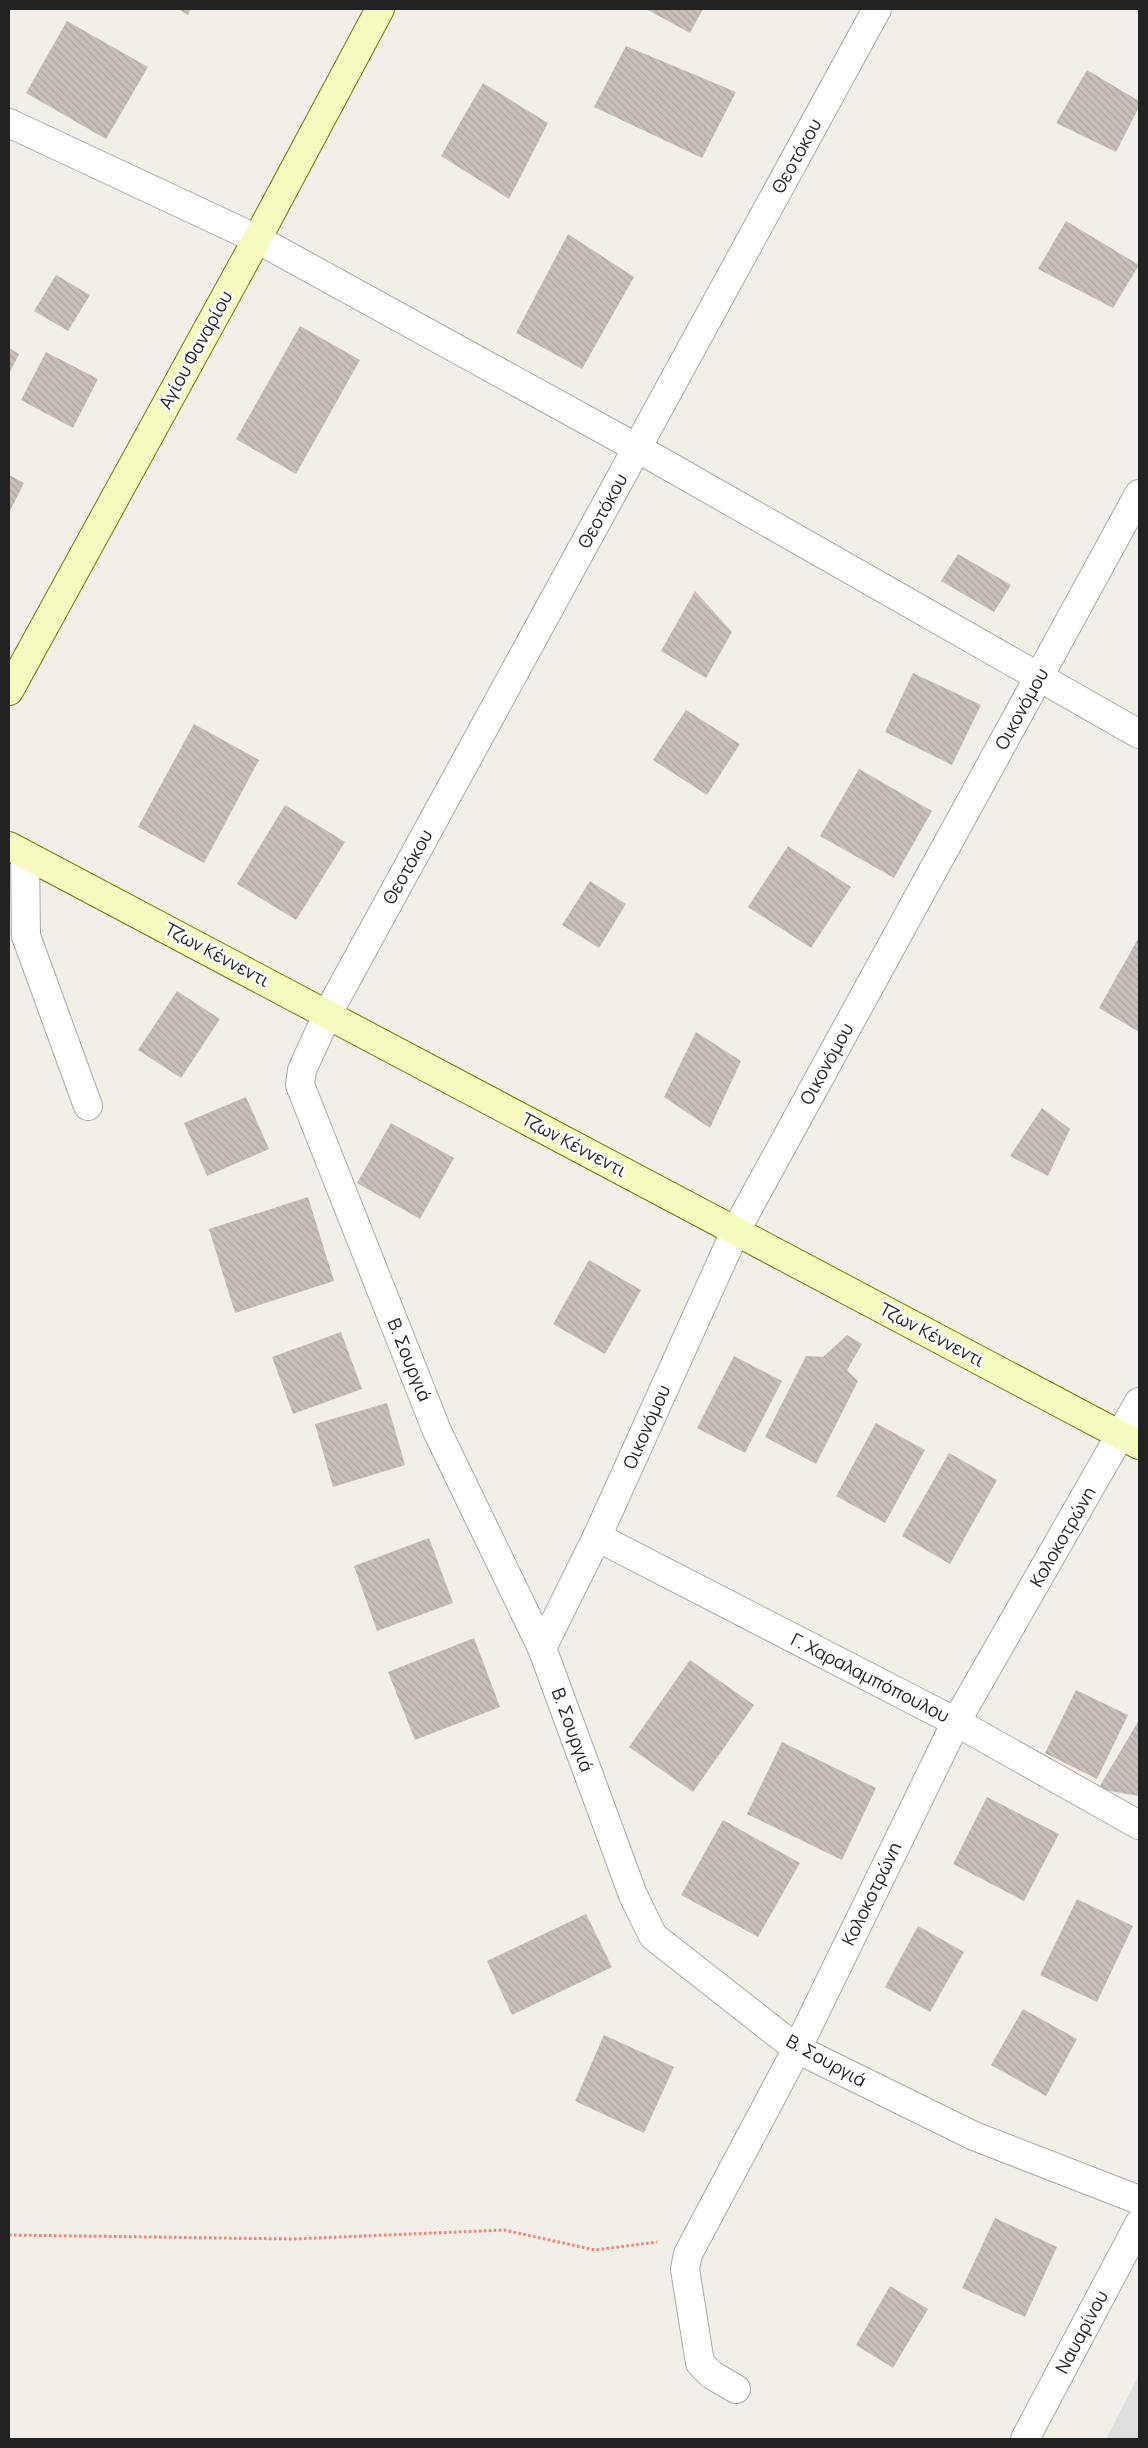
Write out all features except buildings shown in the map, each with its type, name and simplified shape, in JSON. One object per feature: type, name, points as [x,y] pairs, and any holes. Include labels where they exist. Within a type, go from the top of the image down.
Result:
[{"type":"street","name":"Αγίου Φαναρίου","points":[[9,691],[257,239],[380,9]]},
{"type":"street","name":"Θεοτόκου","points":[[328,1013],[877,9]]},
{"type":"street","points":[[9,123],[257,239],[637,448],[1139,734]]},
{"type":"street","name":"Οικονόμου","points":[[542,1648],[598,1537],[735,1232],[1139,494]]},
{"type":"street","points":[[17,850],[26,936],[88,1106]]},
{"type":"street","name":"Τζων Κέννεντι","points":[[17,850],[328,1013],[735,1232],[1130,1440]]},
{"type":"street","name":"Β. Σουργιά","points":[[328,1013],[300,1077],[302,1093],[437,1431],[542,1648],[633,1894],[653,1936],[797,2049],[974,2136],[1139,2200]]},
{"type":"street","name":"Κολοκοτρώνη","points":[[736,2389],[705,2370],[698,2355],[685,2269],[686,2259],[695,2238],[797,2049],[956,1722],[1130,1440],[1139,1402]]},
{"type":"street","name":"Γ. Χαραλαμπόπουλου","points":[[598,1537],[956,1722],[1139,1825]]},
{"type":"street","name":"Ναυαρίνου","points":[[1025,2439],[1139,2224]]},
{"type":"path","points":[[9,2235],[293,2239],[504,2230],[595,2250],[695,2238]]},
{"type":"shaded area","points":[[1139,2375],[1139,2439],[1106,2439]]}]
